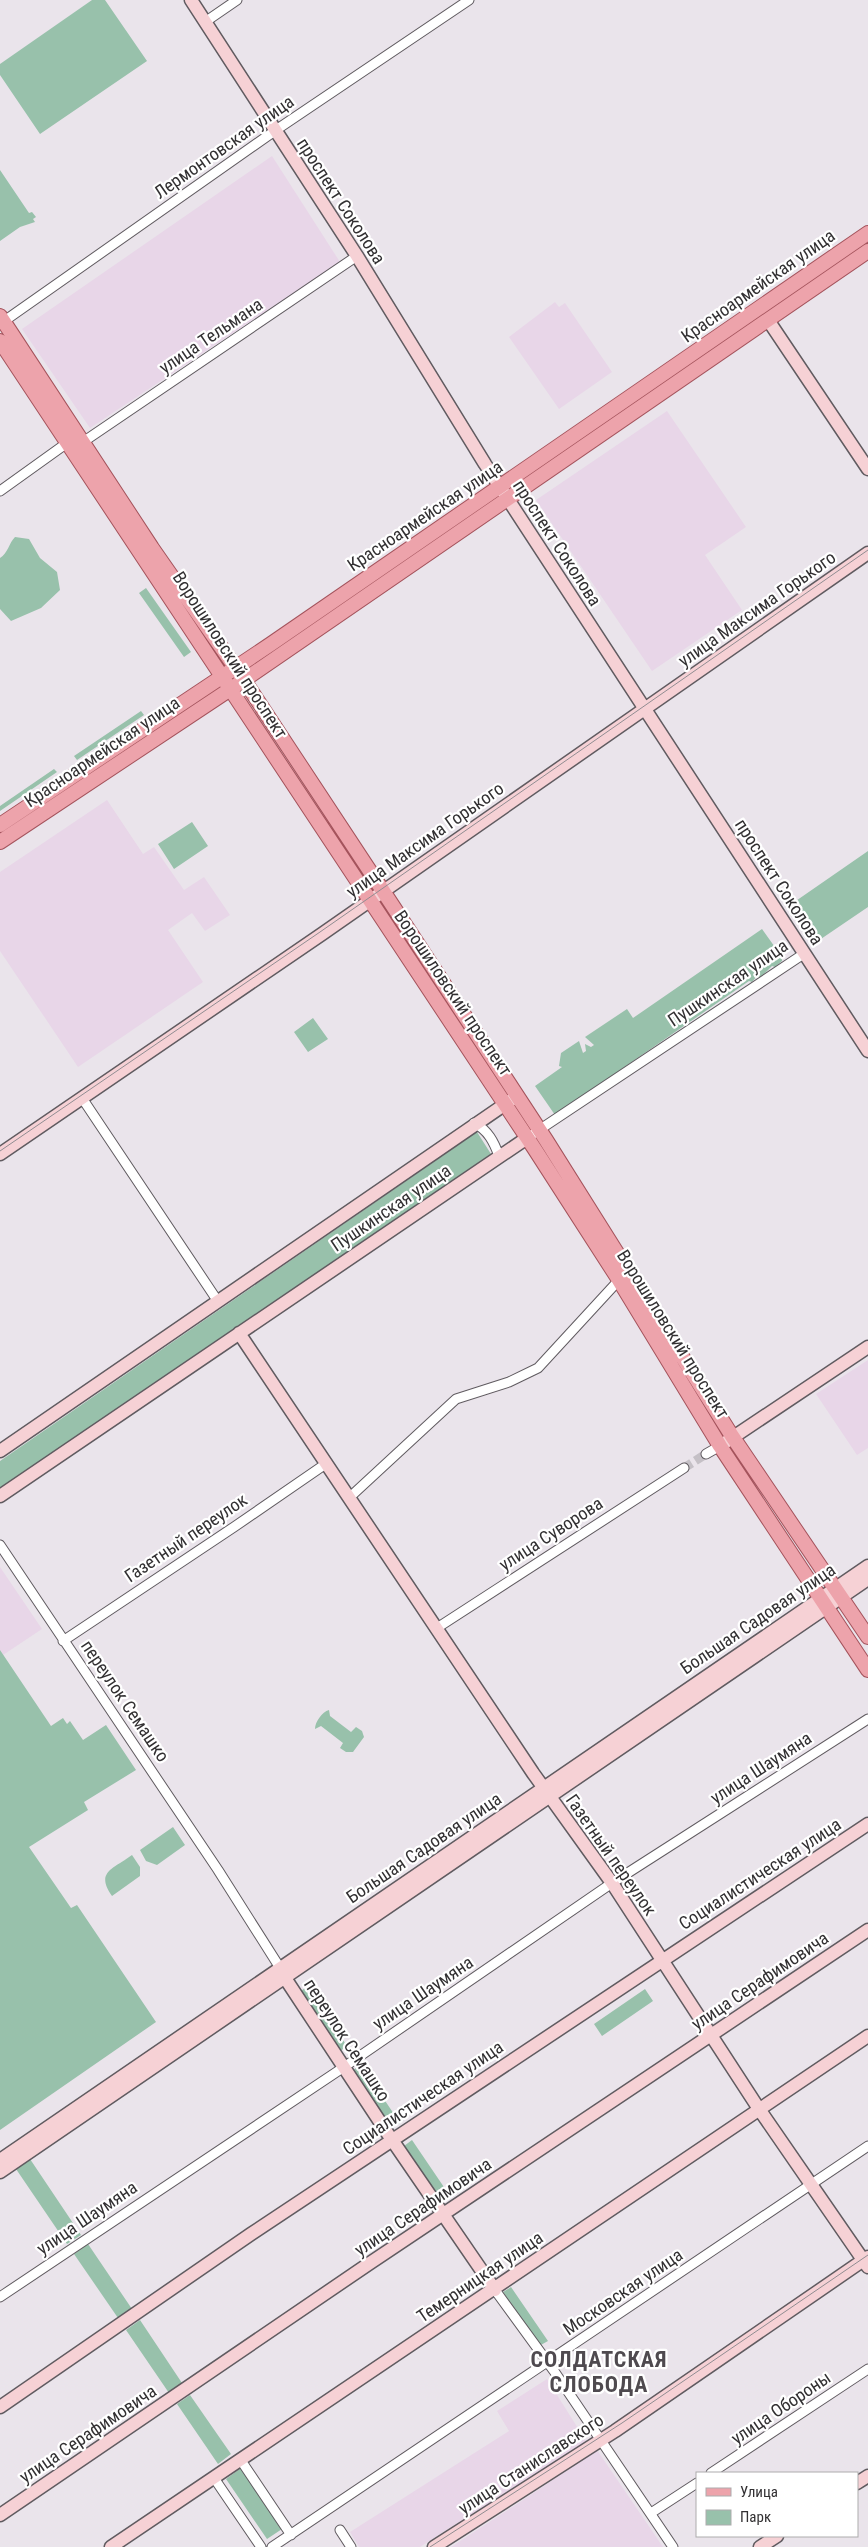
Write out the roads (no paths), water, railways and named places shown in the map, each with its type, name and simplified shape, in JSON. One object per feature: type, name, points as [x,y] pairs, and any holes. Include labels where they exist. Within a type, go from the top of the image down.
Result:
[{"type":"main road","name":"Красноармейская улица","points":[[0,842],[244,680],[868,233]]},
{"type":"main road","name":"Красноармейская улица","points":[[0,825],[222,677],[768,320],[868,251]]},
{"type":"main road","name":"Ворошиловский проспект","points":[[1,320],[152,548],[236,668],[384,891],[720,1446],[868,1670]]},
{"type":"main road","name":"Ворошиловский проспект","points":[[0,341],[369,901],[511,1099]]},
{"type":"main road","name":"Ворошиловский проспект","points":[[533,1135],[732,1436],[868,1637]]},
{"type":"street","name":"проспект Соколова","points":[[191,0],[357,256],[421,363],[504,493],[868,1051]]},
{"type":"street","points":[[205,22],[236,0]]},
{"type":"street","name":"Лермонтовская улица","points":[[1,320],[276,130],[453,3],[469,0]]},
{"type":"street","name":"улица Тельмана","points":[[83,442],[357,256]]},
{"type":"street","points":[[768,320],[868,469]]},
{"type":"street","points":[[0,491],[67,443]]},
{"type":"street","name":"улица Максима Горького","points":[[0,1154],[384,891],[868,553]]},
{"type":"street","name":"Пушкинская улица","points":[[0,1496],[499,1156],[805,953]]},
{"type":"street","points":[[82,1098],[217,1300]]},
{"type":"street","name":"Пушкинская улица","points":[[0,1451],[511,1099]]},
{"type":"street","points":[[474,1124],[481,1127],[492,1138],[499,1156]]},
{"type":"street","points":[[350,1497],[456,1399],[509,1382],[538,1368],[619,1280]]},
{"type":"street","name":"Газетный переулок","points":[[239,1333],[547,1792],[612,1883],[759,2109],[866,2261]]},
{"type":"street","points":[[706,1454],[868,1347]]},
{"type":"street","name":"Газетный переулок","points":[[63,1641],[234,1527],[327,1462]]},
{"type":"street","name":"улица Суворова","points":[[437,1628],[684,1468]]},
{"type":"street","name":"переулок Семашко","points":[[0,1545],[218,1870],[392,2140],[495,2290],[548,2362],[673,2547]]},
{"type":"street","name":"Большая Садовая улица","points":[[0,2172],[283,1973],[838,1593],[868,1566]]},
{"type":"street","name":"Большая Садовая улица","points":[[838,1593],[868,1579]]},
{"type":"street","name":"улица Шаумяна","points":[[0,2297],[344,2067],[612,1883],[868,1719]]},
{"type":"street","name":"Социалистическая улица","points":[[0,2407],[392,2140],[868,1824]]},
{"type":"street","name":"улица Серафимовича","points":[[0,2515],[443,2214],[868,1930]]},
{"type":"street","name":"Большая Садовая улица","points":[[0,2160],[283,1973]]},
{"type":"street","name":"Темерницкая улица","points":[[111,2547],[495,2290],[868,2036]]},
{"type":"street","name":"Московская улица","points":[[272,2547],[868,2146]]},
{"type":"street","name":"улица Станиславского","points":[[434,2547],[601,2439],[866,2261]]},
{"type":"street","name":"улица Обороны","points":[[713,2472],[868,2369]]},
{"type":"street","points":[[240,2459],[291,2535]]},
{"type":"street","points":[[214,2478],[261,2547]]},
{"type":"street","points":[[650,2513],[696,2484]]},
{"type":"street","points":[[340,2530],[351,2547]]},
{"type":"street","points":[[760,2547],[775,2537]]},
{"type":"tunnel","points":[[684,1468],[706,1454]]},
{"type":"tram line","points":[[0,1151],[320,932],[868,550]]},
{"type":"tram line","points":[[430,2547],[622,2423],[868,2255]]},
{"type":"district","name":"СОЛДАТСКАЯ СЛОБОДА","points":[[599,2372]]}]
